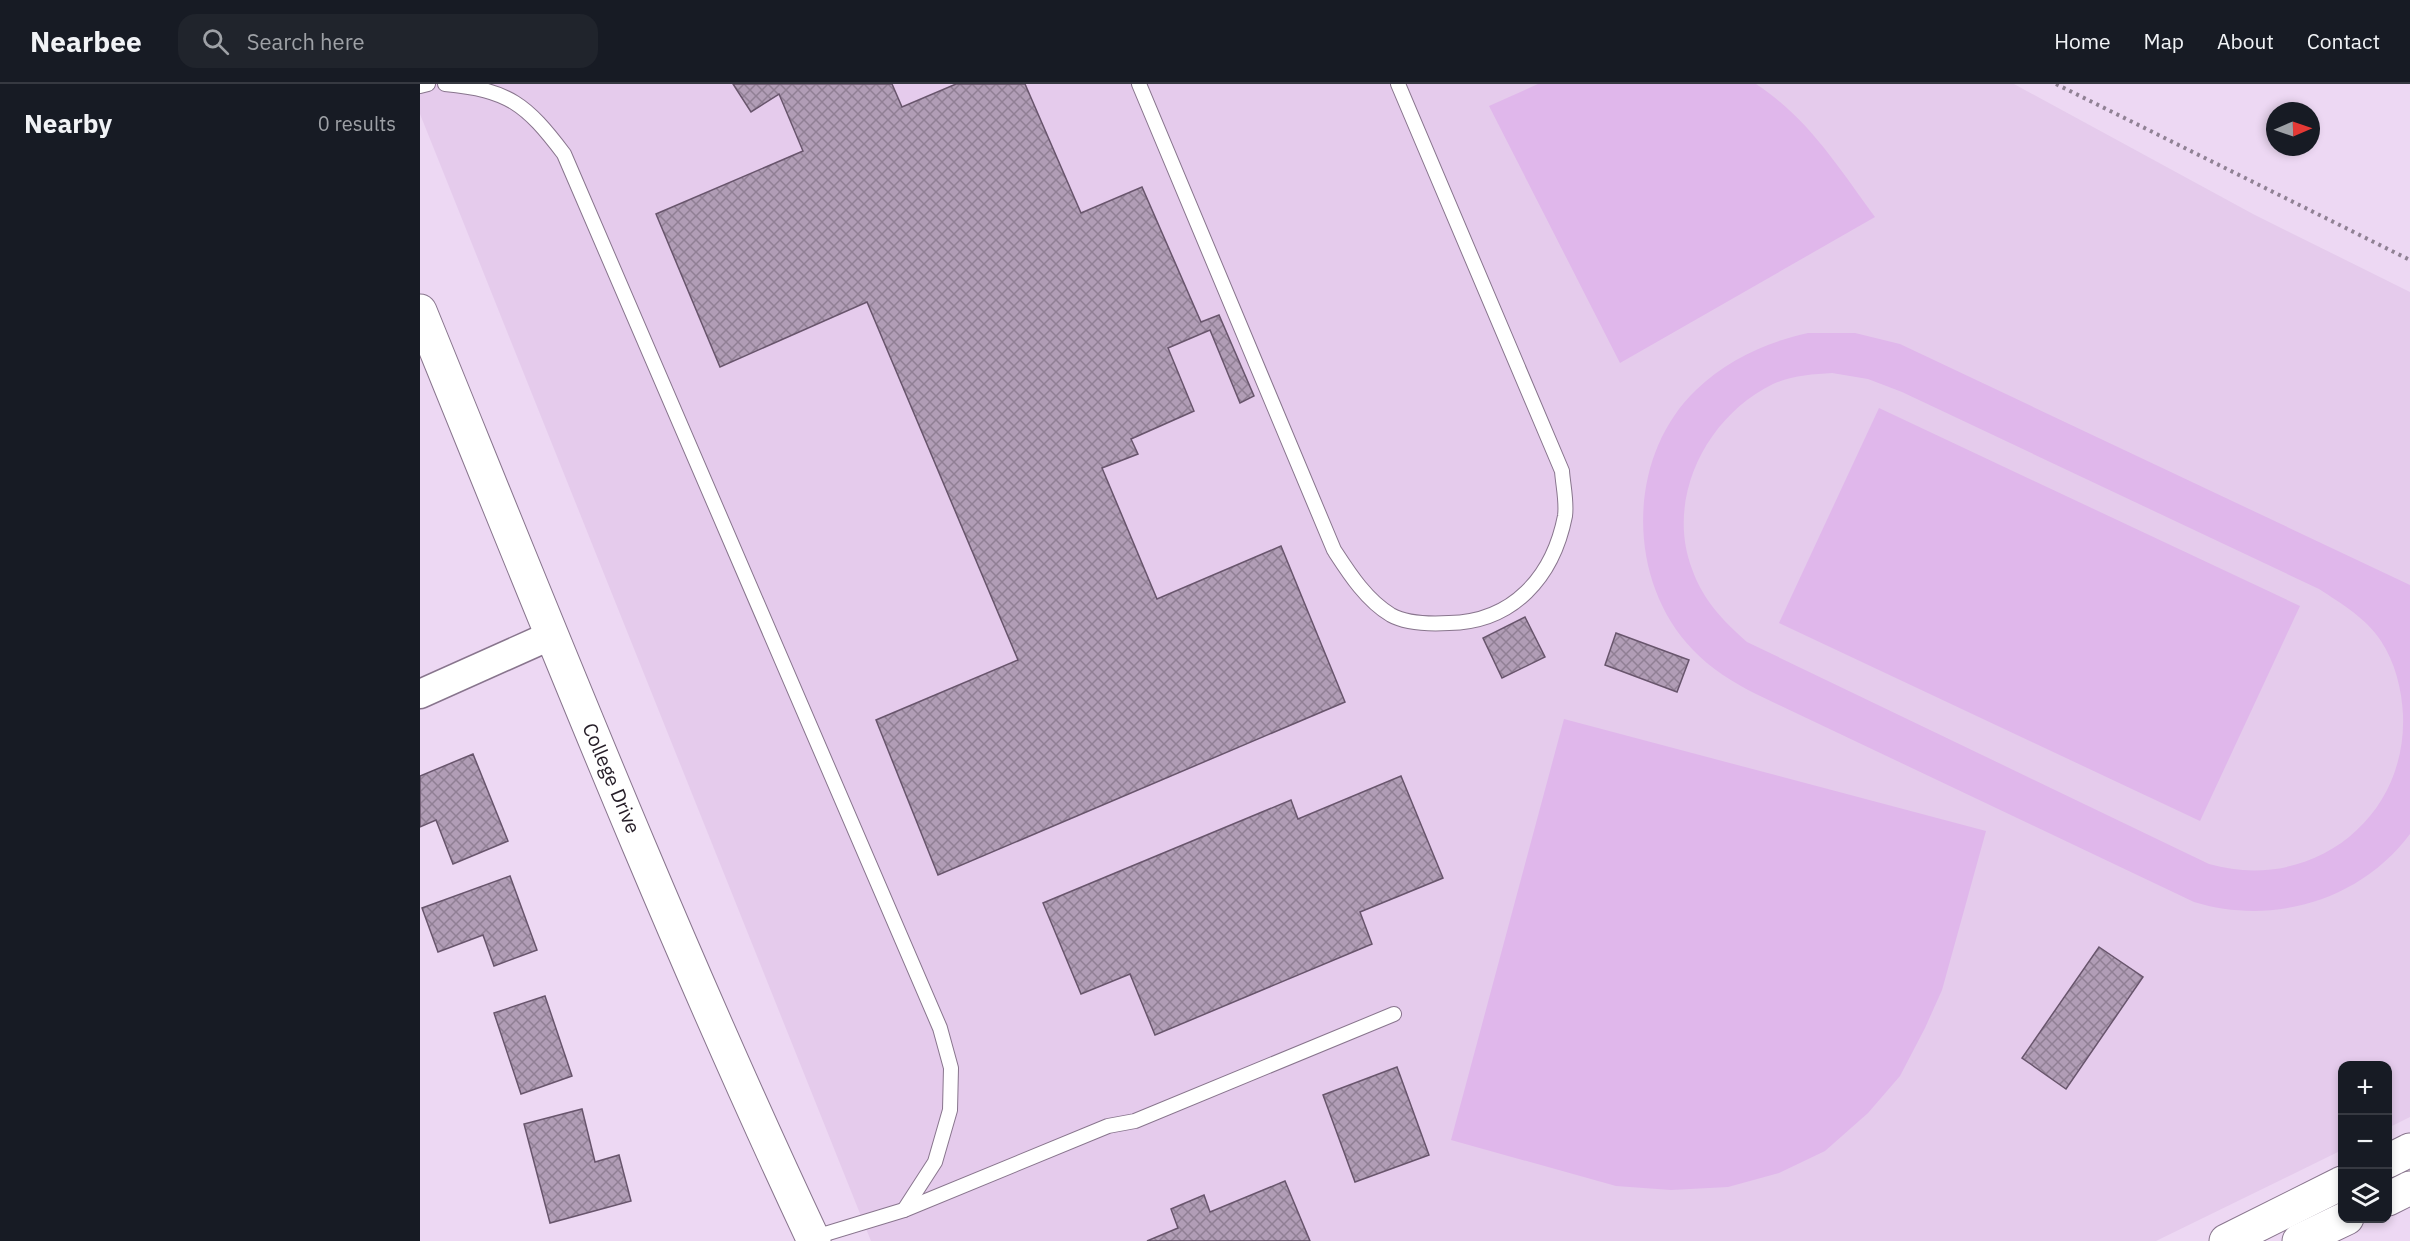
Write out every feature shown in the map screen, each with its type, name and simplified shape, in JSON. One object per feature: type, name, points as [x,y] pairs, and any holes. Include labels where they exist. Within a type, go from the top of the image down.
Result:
[{"type":"main road","name":"College Drive","points":[[420,311],[552,635],[759,1126],[813,1240]]},
{"type":"main road","points":[[2392,1159],[2410,1150]]},
{"type":"main road","points":[[2226,1241],[2338,1185]]},
{"type":"main road","points":[[2392,1197],[2410,1188]]},
{"type":"main road","points":[[2299,1241],[2338,1222]]},
{"type":"street","points":[[420,694],[552,635]]},
{"type":"lane","points":[[420,86],[428,84]]},
{"type":"lane","points":[[445,84],[494,90],[524,109],[544,128],[564,154],[940,1028],[951,1068],[950,1110],[935,1162],[904,1210]]},
{"type":"lane","points":[[1139,84],[1334,550],[1359,588],[1391,615],[1425,624],[1462,623],[1500,613],[1532,588],[1554,556],[1565,514],[1562,471],[1398,84]]},
{"type":"lane","points":[[813,1240],[904,1210],[1108,1126],[1135,1121],[1394,1014]]},
{"type":"path","points":[[2056,84],[2410,260]]},
{"type":"shaded area","points":[[420,84],[2014,84],[2253,214],[2410,292],[2410,1117],[2392,1126],[2392,1061],[2338,1061],[2338,1152],[2156,1241],[871,1241],[420,114]]},
{"type":"shaded area","points":[[1538,84],[1756,84],[1775,98],[1807,128],[1875,217],[1620,363],[1489,106]]},
{"type":"shaded area","points":[[1808,333],[1855,333],[1900,344],[2410,585],[2410,834],[2390,857],[2366,876],[2340,891],[2312,902],[2283,909],[2254,911],[2224,909],[2194,902],[1756,694],[1707,663],[1693,650],[1671,622],[1655,590],[1646,555],[1643,519],[1647,484],[1657,449],[1673,418],[1708,379],[1734,361],[1763,347]],"holes":[[[1832,373],[1868,379],[1902,392],[2319,589],[2361,618],[2381,641],[2394,667],[2403,715],[2400,753],[2388,787],[2370,816],[2345,840],[2315,858],[2282,868],[2246,870],[2209,864],[1747,642],[1715,609],[1702,591],[1692,569],[1685,542],[1684,515],[1688,488],[1698,462],[1711,438],[1729,416],[1749,398],[1773,384],[1802,376]]]},
{"type":"shaded area","points":[[1879,408],[2300,606],[2200,821],[1779,623]]},
{"type":"shaded area","points":[[1564,719],[1986,831],[1942,990],[1925,1028],[1900,1076],[1868,1113],[1825,1151],[1779,1173],[1728,1187],[1671,1190],[1616,1186],[1451,1140]]},
{"type":"building","points":[[733,84],[892,84],[902,107],[956,84],[1025,84],[1081,213],[1142,187],[1201,322],[1219,315],[1254,396],[1240,403],[1210,330],[1168,348],[1194,411],[1131,439],[1138,454],[1102,468],[1157,599],[1281,546],[1345,702],[938,875],[876,720],[1018,660],[867,302],[720,367],[656,214],[803,151],[779,94],[751,112]]},
{"type":"building","points":[[1525,617],[1545,657],[1502,678],[1483,638]]},
{"type":"building","points":[[1616,633],[1689,660],[1677,692],[1605,665]]},
{"type":"building","points":[[473,754],[508,841],[453,864],[436,820],[420,827],[420,776]]},
{"type":"building","points":[[1401,776],[1443,878],[1360,912],[1372,944],[1155,1035],[1130,974],[1081,994],[1043,903],[1291,800],[1298,819]]},
{"type":"building","points":[[510,876],[537,950],[494,966],[483,935],[438,952],[422,908]]},
{"type":"building","points":[[2099,947],[2143,977],[2066,1089],[2022,1058]]},
{"type":"building","points":[[545,996],[572,1076],[521,1094],[494,1013]]},
{"type":"building","points":[[1397,1067],[1429,1155],[1355,1182],[1323,1095]]},
{"type":"building","points":[[582,1109],[595,1162],[619,1155],[631,1201],[550,1223],[524,1124]]},
{"type":"building","points":[[1285,1181],[1310,1241],[1147,1241],[1178,1228],[1171,1209],[1204,1195],[1210,1212]]}]
